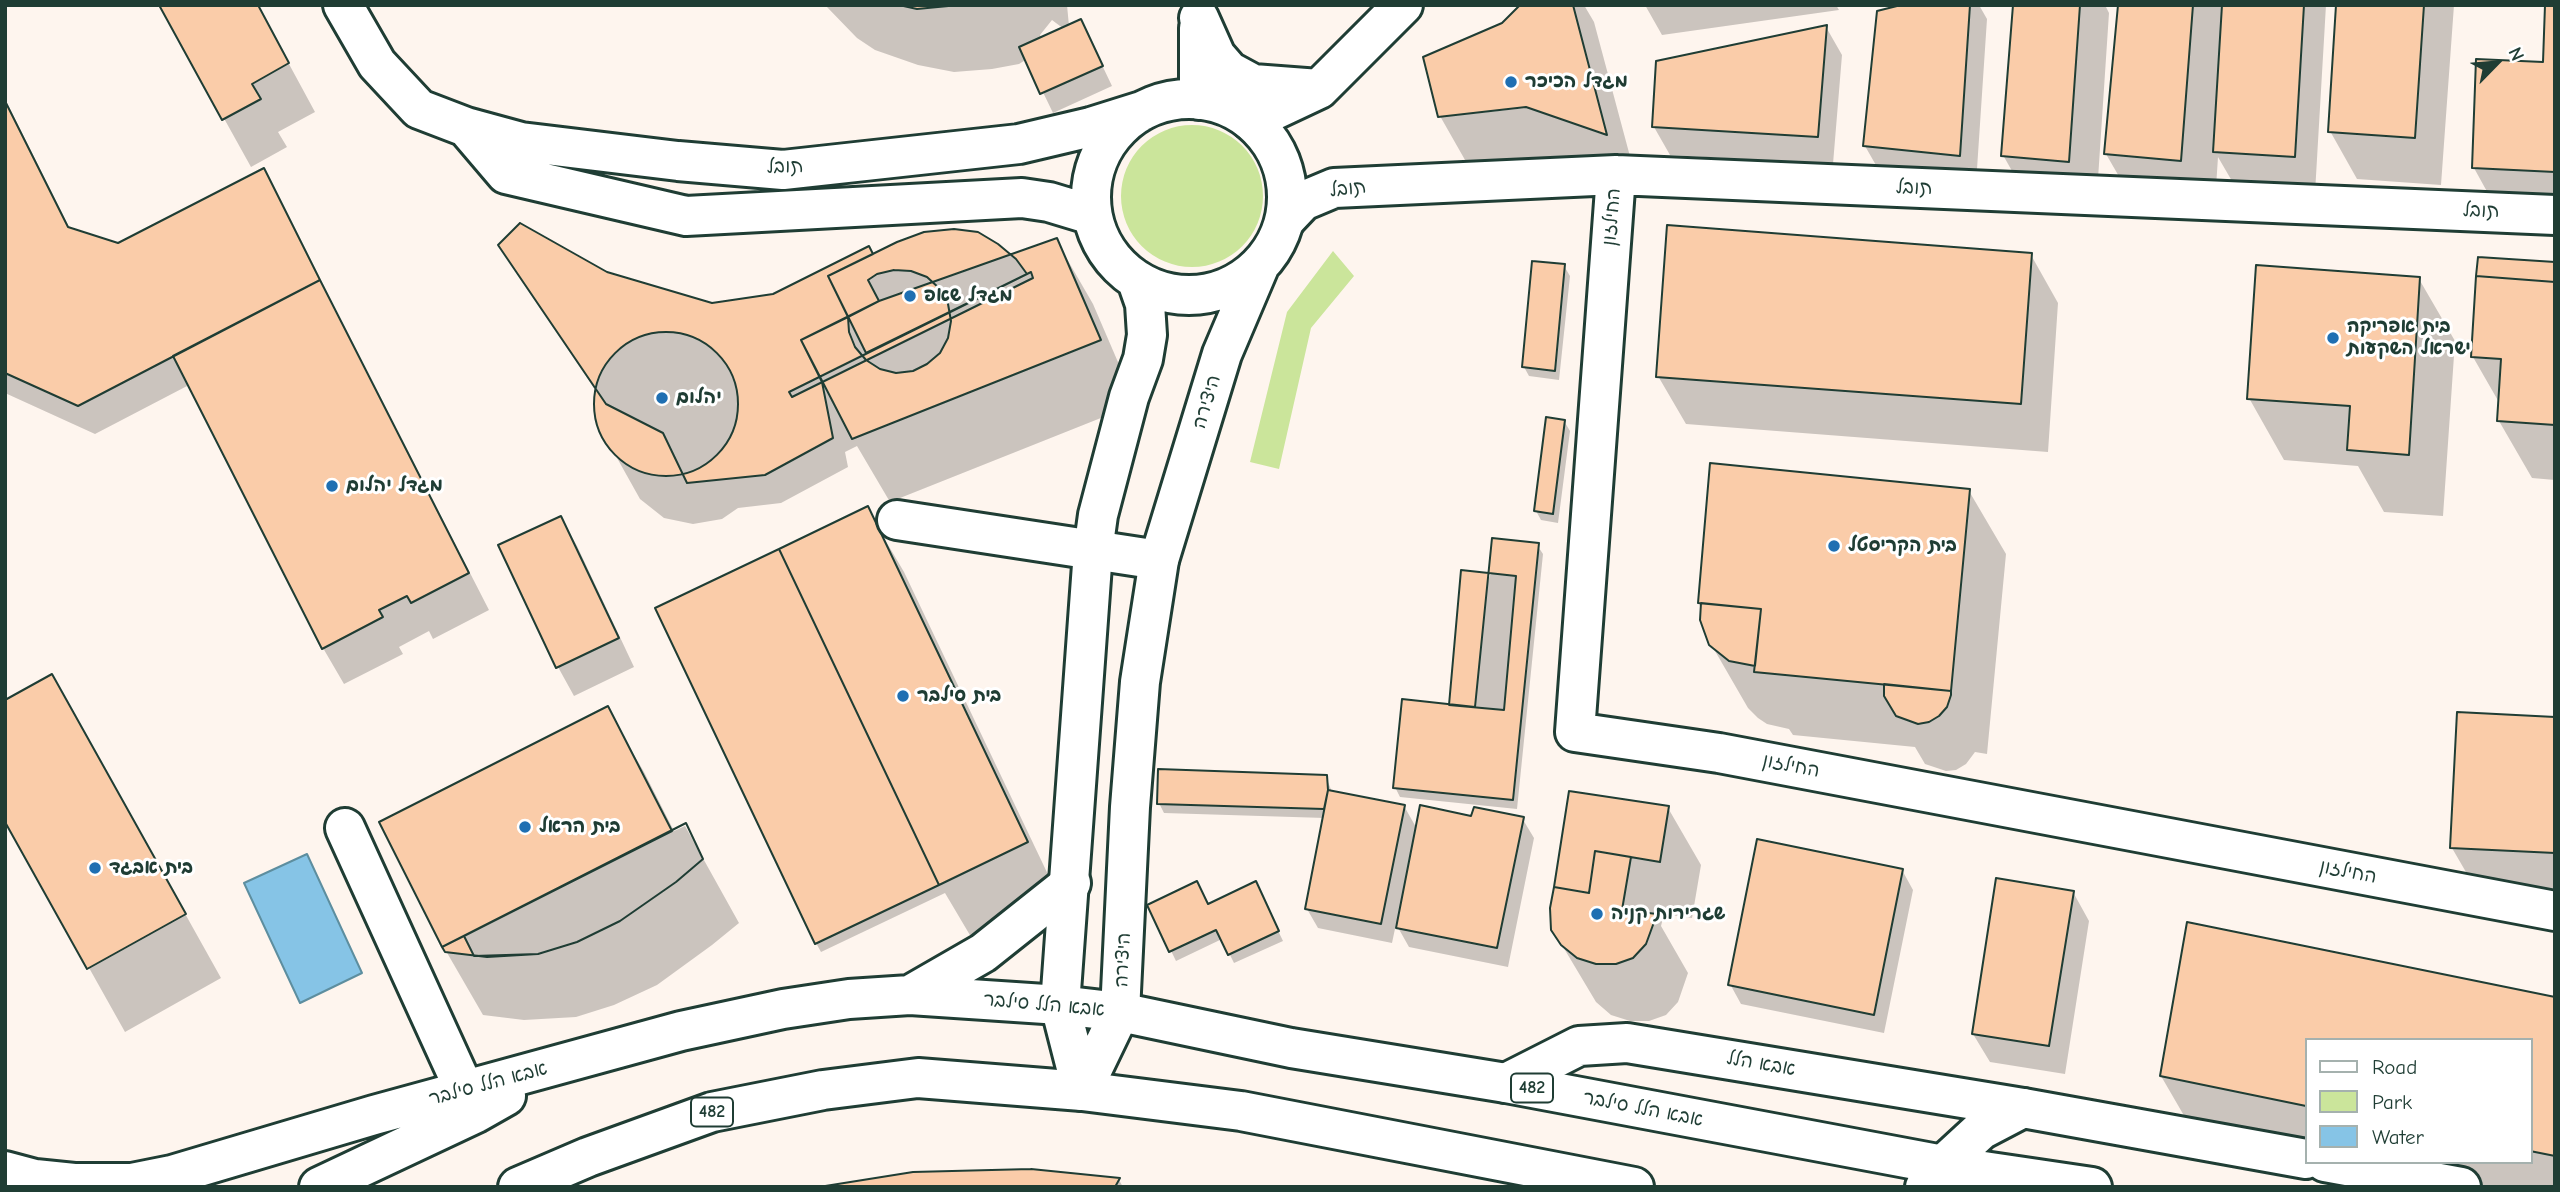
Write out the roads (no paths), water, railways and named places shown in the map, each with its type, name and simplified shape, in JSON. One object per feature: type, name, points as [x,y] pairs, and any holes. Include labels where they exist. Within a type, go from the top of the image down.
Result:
[{"type":"street","name":"תובל","points":[[343,5],[377,64],[419,109],[466,127],[521,142],[678,161],[783,170],[1019,144],[1091,127],[1142,111]]},
{"type":"street","points":[[1251,121],[1319,89],[1402,5]]},
{"type":"street","points":[[1198,12],[1216,56],[1230,71],[1253,84],[1319,89]]},
{"type":"street","points":[[1198,12],[1199,100]]},
{"type":"street","points":[[1199,100],[1228,107],[1251,121],[1270,142],[1282,167],[1287,194],[1284,220],[1275,245],[1259,267],[1237,284],[1210,293],[1182,296],[1155,290],[1122,269],[1103,244],[1092,215],[1091,184],[1100,155],[1118,129],[1142,111],[1170,101],[1199,100]]},
{"type":"street","name":"תובל","points":[[466,127],[506,174],[686,216],[1022,198],[1092,215]]},
{"type":"street","name":"תובל","points":[[1284,220],[1303,201],[1334,188],[1616,175],[2555,215]]},
{"type":"street","name":"החילזון","points":[[1616,175],[1575,732],[1719,753],[2555,911]]},
{"type":"street","name":"היצירה","points":[[1082,1091],[1120,1012],[1130,807],[1140,682],[1159,560],[1222,354],[1259,267]]},
{"type":"street","points":[[1082,1091],[1060,1005],[1071,883],[1093,551],[1106,477],[1143,359],[1147,335],[1145,304],[1137,281]]},
{"type":"street","points":[[897,520],[1159,560]]},
{"type":"street","points":[[345,828],[466,1091]]},
{"type":"street","points":[[910,995],[983,953],[1071,883]]},
{"type":"street","name":"אבא הלל סילבר","points":[[5,1171],[61,1182],[132,1183],[172,1175],[374,1115],[681,1031],[783,1009],[849,999],[910,995],[1060,1005],[1120,1012],[1291,1048],[1506,1083],[1938,1179],[2092,1187]]},
{"type":"street","name":"אבא הלל","points":[[1506,1083],[1579,1046],[1628,1043],[2023,1108],[2304,1159]]},
{"type":"street","points":[[319,1187],[476,1113],[563,1064]]},
{"type":"street","name":"482","points":[[518,1187],[589,1157],[712,1112],[823,1090],[918,1078],[1082,1091],[1241,1111],[1634,1187]]},
{"type":"street","points":[[1938,1179],[1981,1130],[2023,1108]]},
{"type":"street","points":[[2336,1164],[2461,1187]]},
{"type":"water","points":[[307,854],[362,973],[300,1003],[244,883]]},
{"type":"place","name":"מגדל הכיכר","points":[[1511,82]]},
{"type":"place","name":"מגדל שאפ","points":[[910,296]]},
{"type":"place","name":"בית אפריקה ישראל השקעות","points":[[2333,338]]},
{"type":"place","name":"יהלום","points":[[662,398]]},
{"type":"place","name":"מגדל יהלום","points":[[332,486]]},
{"type":"place","name":"בית הקריסטל","points":[[1834,546]]},
{"type":"place","name":"בית סילבר","points":[[903,696]]},
{"type":"place","name":"בית הראל","points":[[525,827]]},
{"type":"place","name":"בית אבגד","points":[[95,868]]},
{"type":"place","name":"שגרירות קניה","points":[[1597,914]]}]
